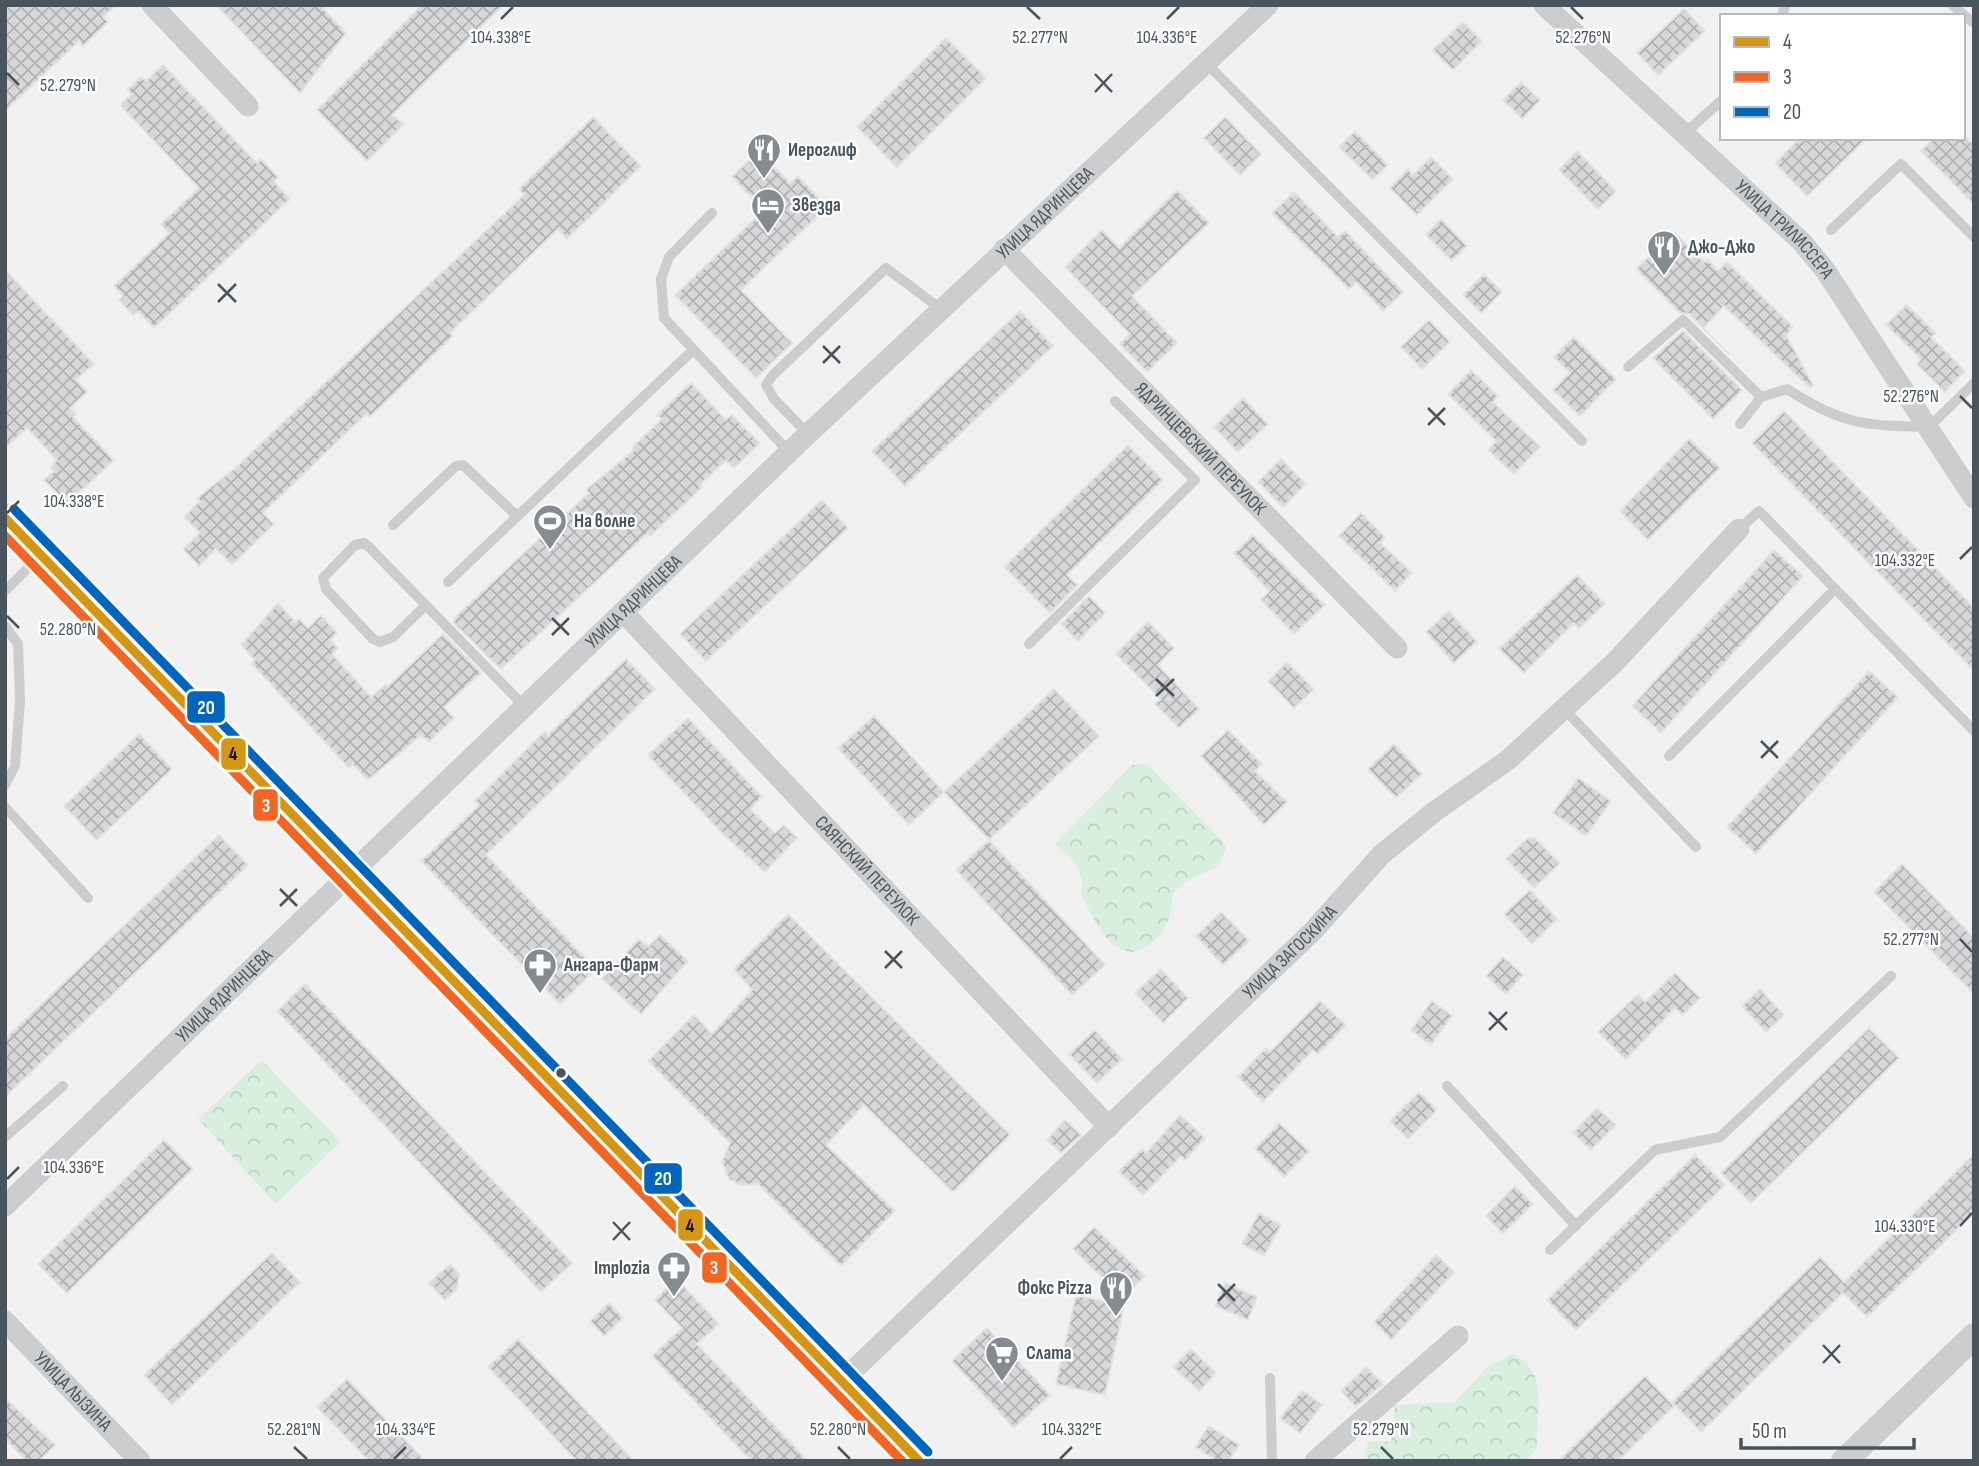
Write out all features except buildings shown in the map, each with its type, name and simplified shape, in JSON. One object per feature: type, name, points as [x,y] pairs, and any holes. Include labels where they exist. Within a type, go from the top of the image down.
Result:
[{"type":"main road","points":[[5,518],[352,872],[919,1461]]},
{"type":"street","points":[[152,5],[248,106]]},
{"type":"street","name":"УЛИЦА ЯДРИНЦЕВА","points":[[5,1206],[789,452],[1268,5]]},
{"type":"street","name":"УЛИЦА ТРИЛИССЕРА","points":[[1544,5],[1802,242],[1825,270],[1974,498]]},
{"type":"street","name":"ЯДРИНЦЕВСКИЙ ПЕРЕУЛОК","points":[[1004,249],[1397,648]]},
{"type":"street","name":"УЛИЦА ЗАГОСКИНА","points":[[842,1381],[1313,931],[1382,854],[1434,812],[1508,760],[1615,662],[1739,529]]},
{"type":"street","name":"САЯНСКИЙ ПЕРЕУЛОК","points":[[624,613],[1108,1127]]},
{"type":"street","name":"УЛИЦА ЛЫЗИНА","points":[[5,1321],[140,1461]]},
{"type":"street","points":[[1315,1461],[1458,1336]]},
{"type":"street","points":[[1844,1461],[1974,1336]]},
{"type":"lane","points":[[1207,64],[1582,441]]},
{"type":"lane","points":[[1684,134],[1720,102]]},
{"type":"lane","points":[[1831,230],[1901,164],[1974,237]]},
{"type":"lane","points":[[712,213],[669,257],[661,279],[664,318],[789,452]]},
{"type":"lane","points":[[808,434],[774,399],[766,385],[772,375],[886,268],[941,309]]},
{"type":"lane","points":[[1628,367],[1683,320],[1761,397]]},
{"type":"lane","points":[[448,582],[692,351]]},
{"type":"lane","points":[[1740,424],[1761,397],[1787,389],[1823,412],[1852,422],[1928,427],[1972,389]]},
{"type":"lane","points":[[1028,644],[1195,480],[1115,401]]},
{"type":"lane","points":[[393,525],[456,466],[463,465],[517,516]]},
{"type":"lane","points":[[1739,529],[1759,510],[1974,731]]},
{"type":"lane","points":[[426,605],[393,637],[380,642],[373,639],[326,589],[323,578],[355,545],[365,543],[426,605],[525,707]]},
{"type":"lane","points":[[5,591],[40,556]]},
{"type":"lane","points":[[1669,756],[1835,589]]},
{"type":"lane","points":[[5,626],[18,644],[20,700],[15,766],[5,785]]},
{"type":"lane","points":[[1564,709],[1696,847]]},
{"type":"lane","points":[[5,807],[88,898]]},
{"type":"lane","points":[[1550,1250],[1656,1150],[1720,1137],[1891,976]]},
{"type":"lane","points":[[5,1137],[63,1086]]},
{"type":"lane","points":[[1447,1086],[1576,1226]]},
{"type":"lane","points":[[1270,1378],[1272,1461]]},
{"type":"green space","points":[[1147,764],[1227,846],[1219,866],[1187,881],[1173,893],[1167,922],[1160,934],[1149,945],[1137,951],[1126,951],[1106,938],[1098,927],[1082,894],[1082,878],[1078,868],[1055,844],[1132,765]]},
{"type":"green space","points":[[262,1060],[341,1142],[276,1204],[198,1119]]},
{"type":"green space","points":[[1512,1354],[1524,1361],[1537,1382],[1537,1449],[1526,1461],[1364,1461],[1368,1442],[1391,1441],[1395,1405],[1455,1402],[1486,1368]]},
{"type":"transit line","name":"20","points":[[14,509],[928,1452]]},
{"type":"transit line","name":"4","points":[[5,518],[919,1461]]},
{"type":"transit line","name":"3","points":[[5,536],[902,1461]]},
{"type":"place","name":"Иероглиф","points":[[764,180]]},
{"type":"place","name":"Звезда","points":[[768,235]]},
{"type":"place","name":"Джо-Джо","points":[[1664,277]]},
{"type":"place","name":"На волне","points":[[550,551]]},
{"type":"place","name":"Ангара-Фарм","points":[[540,995]]},
{"type":"place","name":"Implozia","points":[[674,1298]]},
{"type":"place","name":"Фокс Pizza","points":[[1116,1318]]},
{"type":"place","name":"Слата","points":[[1002,1383]]}]
